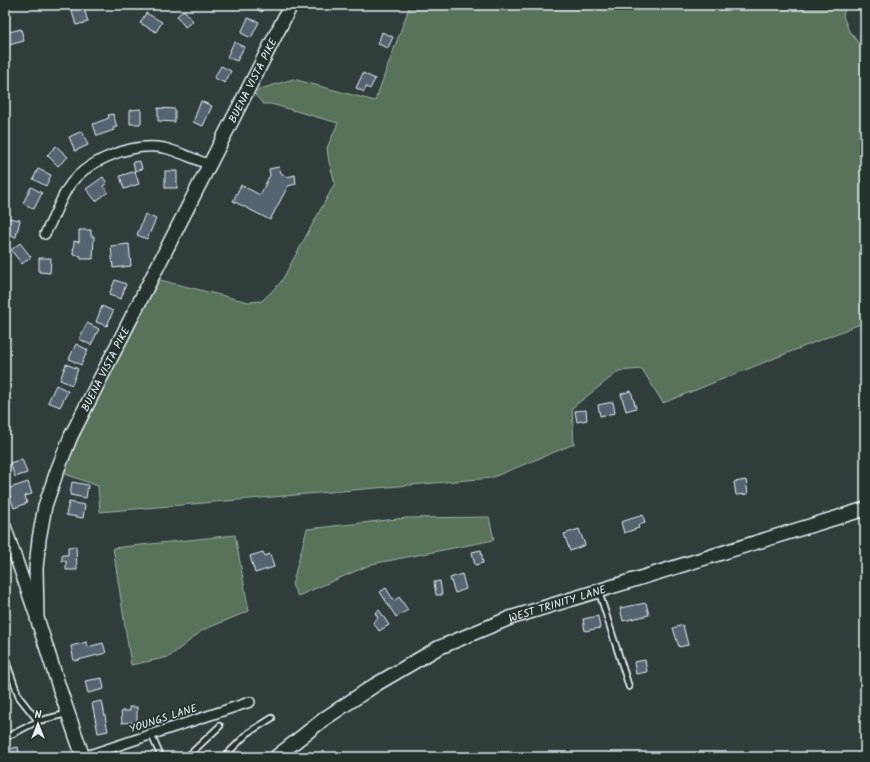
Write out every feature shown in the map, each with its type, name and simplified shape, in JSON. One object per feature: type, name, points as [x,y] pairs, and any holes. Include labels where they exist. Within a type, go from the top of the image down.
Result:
[{"type":"main road","name":"BUENA VISTA PIKE","points":[[83,757],[37,618],[36,568],[39,538],[45,506],[71,436],[292,5]]},
{"type":"main road","name":"WEST TRINITY LANE","points":[[276,757],[324,719],[374,685],[438,648],[510,618],[865,509]]},
{"type":"street","points":[[46,234],[67,189],[79,174],[95,162],[122,152],[143,147],[164,148],[210,165]]},
{"type":"street","points":[[5,526],[37,618]]},
{"type":"street","name":"YOUNGS LANE","points":[[83,757],[250,702]]},
{"type":"lane","points":[[599,591],[629,687]]},
{"type":"lane","points":[[5,658],[18,697],[38,720]]},
{"type":"lane","points":[[5,738],[38,720],[68,714]]},
{"type":"lane","points":[[224,757],[248,733],[272,718]]},
{"type":"lane","points":[[187,757],[220,726]]},
{"type":"lane","points":[[151,734],[161,757]]},
{"type":"green space","points":[[410,5],[846,5],[843,16],[849,31],[865,51],[865,322],[663,403],[642,369],[619,371],[572,408],[574,444],[491,478],[100,512],[98,486],[57,471],[152,278],[248,302],[262,301],[281,282],[335,183],[327,148],[338,123],[271,104],[263,104],[255,95],[260,89],[293,79],[375,101]]},
{"type":"green space","points":[[489,517],[494,540],[372,564],[298,596],[292,585],[307,529],[406,518]]},
{"type":"green space","points":[[235,535],[249,611],[203,630],[169,657],[131,665],[113,548]]},
{"type":"building","points":[[70,5],[83,5],[88,22],[76,25]]},
{"type":"building","points":[[248,5],[265,5],[262,12]]},
{"type":"building","points":[[184,10],[193,21],[185,27],[177,16]]},
{"type":"building","points":[[146,13],[162,22],[156,32],[140,23]]},
{"type":"building","points":[[248,18],[259,22],[251,38],[241,33]]},
{"type":"building","points":[[21,29],[24,41],[5,46],[5,33]]},
{"type":"building","points":[[382,32],[393,37],[388,48],[378,44]]},
{"type":"building","points":[[234,42],[244,47],[237,61],[227,57]]},
{"type":"building","points":[[221,66],[231,71],[225,83],[214,78]]},
{"type":"building","points":[[363,73],[375,79],[370,89],[366,87],[364,92],[356,88]]},
{"type":"building","points":[[201,101],[212,106],[203,126],[193,122]]},
{"type":"building","points":[[158,108],[175,109],[175,122],[158,121]]},
{"type":"building","points":[[141,109],[141,124],[130,124],[130,110]]},
{"type":"building","points":[[113,114],[117,127],[113,128],[114,130],[97,136],[93,124],[109,118],[108,115]]},
{"type":"building","points":[[82,131],[88,145],[75,151],[69,137]]},
{"type":"building","points":[[56,146],[68,157],[58,166],[47,155]]},
{"type":"building","points":[[140,161],[142,169],[135,171],[133,162]]},
{"type":"building","points":[[279,167],[281,173],[287,177],[295,175],[296,184],[288,186],[270,220],[233,201],[241,185],[260,195],[270,175],[269,169]]},
{"type":"building","points":[[38,169],[51,175],[46,186],[33,179]]},
{"type":"building","points":[[135,171],[139,184],[124,189],[120,176]]},
{"type":"building","points":[[165,171],[177,171],[177,188],[165,188]]},
{"type":"building","points":[[103,177],[107,183],[103,186],[108,192],[96,201],[86,189]]},
{"type":"building","points":[[31,187],[42,193],[34,209],[23,203]]},
{"type":"building","points":[[145,214],[156,219],[147,239],[137,235]]},
{"type":"building","points":[[7,218],[20,220],[16,237],[5,235]]},
{"type":"building","points":[[79,230],[91,230],[91,236],[94,236],[93,259],[81,259],[81,256],[73,255],[74,241],[79,242]]},
{"type":"building","points":[[20,243],[31,257],[22,264],[11,250]]},
{"type":"building","points":[[129,244],[131,266],[113,268],[111,246]]},
{"type":"building","points":[[39,258],[51,258],[50,273],[39,272]]},
{"type":"building","points":[[115,280],[126,284],[121,299],[109,295]]},
{"type":"building","points":[[102,306],[113,311],[107,326],[96,322]]},
{"type":"building","points":[[87,323],[99,329],[91,345],[79,339]]},
{"type":"building","points":[[76,344],[88,350],[81,365],[69,359]]},
{"type":"building","points":[[66,364],[78,369],[72,385],[60,380]]},
{"type":"building","points":[[56,385],[68,391],[60,407],[48,402]]},
{"type":"building","points":[[631,391],[636,408],[626,411],[621,394]]},
{"type":"building","points":[[613,402],[615,413],[600,416],[598,405]]},
{"type":"building","points":[[586,410],[587,420],[577,422],[575,411]]},
{"type":"building","points":[[22,459],[27,473],[15,477],[10,463]]},
{"type":"building","points":[[746,480],[748,494],[736,495],[734,482]]},
{"type":"building","points":[[28,482],[32,494],[25,496],[27,503],[14,508],[7,489]]},
{"type":"building","points":[[72,482],[88,485],[86,498],[70,495]]},
{"type":"building","points":[[69,502],[85,505],[83,518],[66,515]]},
{"type":"building","points":[[643,515],[645,523],[638,525],[639,528],[624,533],[621,522]]},
{"type":"building","points":[[579,529],[585,545],[570,551],[564,534]]},
{"type":"building","points":[[76,546],[77,570],[66,570],[66,561],[62,561],[62,555],[68,555],[68,547]]},
{"type":"building","points":[[481,550],[483,563],[475,565],[472,552]]},
{"type":"building","points":[[263,552],[265,556],[270,554],[274,567],[255,573],[250,556]]},
{"type":"building","points":[[462,574],[466,589],[455,593],[450,578]]},
{"type":"building","points":[[440,581],[442,595],[436,595],[434,582]]},
{"type":"building","points":[[386,588],[394,601],[399,597],[408,610],[396,617],[380,592]]},
{"type":"building","points":[[646,603],[649,615],[623,621],[620,608]]},
{"type":"building","points":[[379,610],[389,625],[379,631],[373,622],[378,618],[375,613]]},
{"type":"building","points":[[598,616],[600,628],[585,631],[583,619]]},
{"type":"building","points":[[683,625],[688,645],[679,647],[673,628]]},
{"type":"building","points":[[87,642],[88,647],[103,643],[106,653],[74,661],[71,646]]},
{"type":"building","points":[[645,660],[647,672],[636,674],[634,662]]},
{"type":"building","points":[[102,678],[104,689],[88,693],[85,681]]},
{"type":"building","points":[[102,701],[108,731],[98,733],[92,703]]},
{"type":"building","points":[[129,707],[137,707],[137,722],[122,723],[121,711],[130,711]]},
{"type":"building","points":[[18,747],[20,757],[5,757],[5,750]]}]
